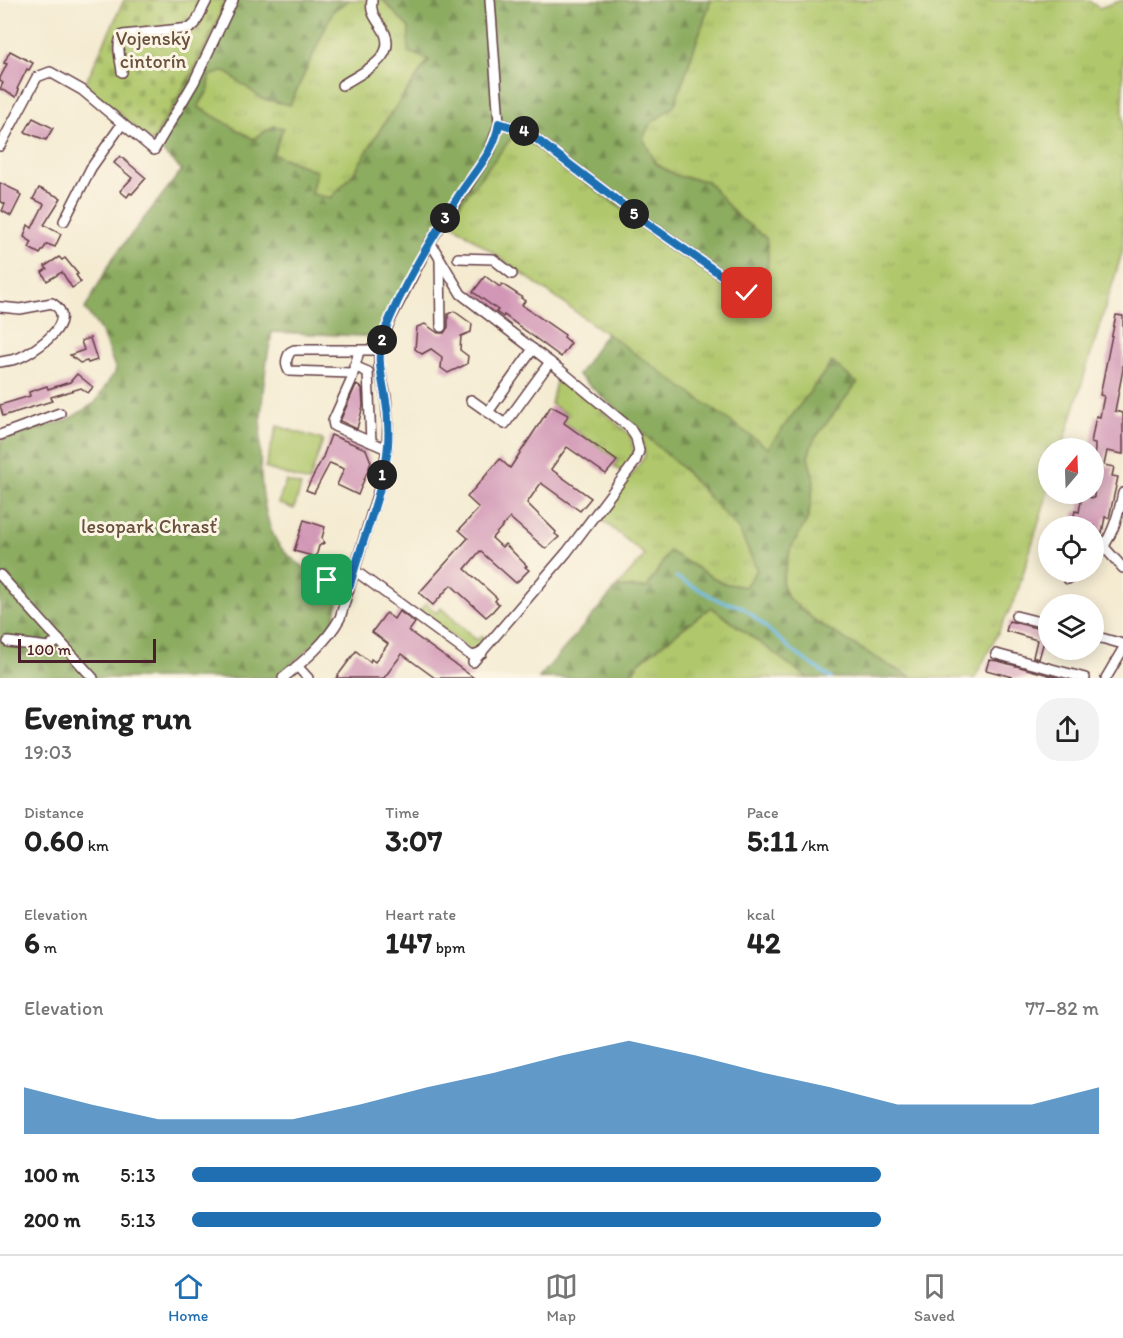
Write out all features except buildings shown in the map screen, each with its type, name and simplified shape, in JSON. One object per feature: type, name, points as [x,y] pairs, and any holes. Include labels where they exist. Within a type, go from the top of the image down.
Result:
[{"type":"street","points":[[122,72],[119,47],[123,35],[190,28],[195,24],[207,0]]},
{"type":"street","points":[[0,146],[37,77],[50,72],[82,90],[154,150],[194,82],[233,0]]},
{"type":"street","points":[[342,85],[378,62],[387,50],[386,32],[370,9],[372,0]]},
{"type":"street","points":[[283,678],[312,654],[334,629],[340,618],[381,482],[387,449],[387,416],[379,366],[379,350],[390,320],[430,242],[490,151],[499,123],[490,0]]},
{"type":"street","points":[[499,123],[527,132],[648,224],[747,293]]},
{"type":"street","points":[[64,221],[91,168],[122,124]]},
{"type":"street","points":[[430,242],[461,294],[550,362],[630,428],[636,438],[639,451],[635,462],[594,519],[473,662]]},
{"type":"street","points":[[440,257],[441,327]]},
{"type":"street","points":[[458,258],[494,259],[512,274]]},
{"type":"street","points":[[0,307],[20,309],[52,303],[58,307],[62,315],[59,326],[47,342],[19,358],[0,362]]},
{"type":"street","points":[[488,412],[533,349]]},
{"type":"street","points":[[371,442],[368,372],[353,369],[289,371],[286,364],[290,352],[294,350],[379,350]]},
{"type":"street","points":[[359,351],[351,381],[333,421],[334,426],[387,449]]},
{"type":"street","points":[[471,400],[505,424],[550,362]]},
{"type":"street","points":[[0,435],[60,413]]},
{"type":"street","points":[[1123,493],[1113,528],[1104,547],[1123,568]]},
{"type":"street","points":[[308,563],[327,580],[350,585]]},
{"type":"street","points":[[354,570],[469,654],[473,656],[482,653]]},
{"type":"street","points":[[0,575],[93,678]]},
{"type":"street","points":[[1016,616],[1038,622]]},
{"type":"street","points":[[8,642],[49,647],[59,640]]},
{"type":"street","points":[[1104,640],[1123,647],[1106,678]]},
{"type":"street","points":[[996,654],[1085,678]]},
{"type":"street","points":[[297,666],[308,678]]},
{"type":"green space","name":"Vojenský cintorín","points":[[124,0],[227,0],[192,73],[152,142],[85,84]]},
{"type":"green space","name":"lesopark Chrasť","points":[[227,0],[349,0],[333,11],[290,105],[262,99],[225,71],[209,76],[209,89],[198,107],[253,139],[274,126],[283,128],[273,154],[316,171],[311,194],[331,198],[354,173],[383,125],[429,60],[408,52],[409,28],[383,0],[711,0],[674,106],[650,124],[643,138],[656,164],[677,176],[707,181],[737,216],[766,238],[768,264],[764,280],[753,305],[516,132],[447,220],[381,337],[272,332],[264,381],[260,439],[263,497],[269,522],[281,548],[340,596],[331,629],[275,678],[0,678],[0,441],[16,433],[66,421],[95,403],[116,370],[101,331],[85,309],[113,258],[182,170],[152,142],[192,73]]},
{"type":"green space","points":[[349,0],[383,0],[409,28],[429,59],[383,125],[354,173],[331,198],[311,194],[316,171],[273,154],[283,128],[274,126],[253,139],[198,107],[209,89],[209,76],[225,71],[237,80],[290,105],[333,11]]},
{"type":"green space","points":[[711,0],[1088,0],[1099,8],[1123,0],[1123,250],[1065,438],[1038,438],[1038,504],[1044,504],[1041,516],[1038,516],[1038,525],[1016,597],[975,678],[913,678],[818,623],[788,598],[782,582],[790,550],[808,518],[814,481],[808,457],[813,440],[856,383],[832,362],[768,449],[447,220],[516,132],[766,238],[737,216],[707,181],[677,176],[656,164],[643,138],[650,124],[674,106]]},
{"type":"green space","points":[[606,333],[768,448],[832,362],[857,383],[813,441],[808,457],[814,481],[808,518],[790,550],[782,582],[788,598],[818,623],[913,678],[808,678],[711,607],[639,662],[629,678],[539,678],[617,587],[647,588],[669,551],[722,583],[745,587],[757,570],[739,530],[682,468],[578,375]]},
{"type":"green space","points":[[558,372],[630,435],[634,453],[625,470],[621,471],[614,467],[618,460],[564,422],[568,415],[551,404]]},
{"type":"green space","points":[[277,426],[323,440],[309,482],[265,468]]},
{"type":"green space","points":[[641,431],[682,468],[740,530],[757,570],[745,587],[722,583],[669,552],[647,588],[617,587],[645,555],[601,519],[645,456]]},
{"type":"green space","points":[[286,481],[301,486],[294,509],[278,503]]},
{"type":"green space","points":[[426,603],[436,613],[441,608],[477,640],[482,636],[485,639],[475,651],[472,651],[419,612]]},
{"type":"green space","points":[[711,607],[808,678],[629,678],[639,662]]},
{"type":"waterway","points":[[676,577],[720,601],[743,607],[794,652],[831,678]]},
{"type":"route","points":[[327,580],[350,585],[381,482],[388,446],[386,397],[379,366],[379,350],[385,332],[430,242],[490,151],[499,123],[527,132],[648,224],[747,293]]}]
